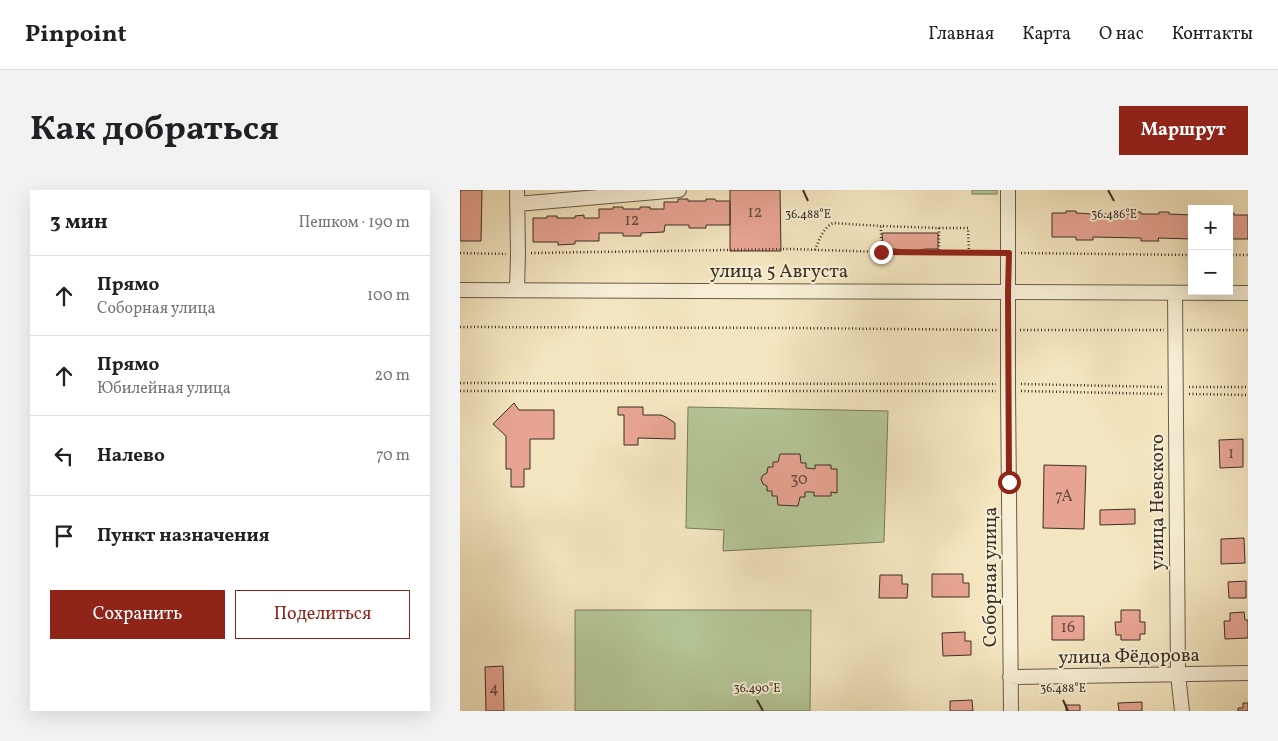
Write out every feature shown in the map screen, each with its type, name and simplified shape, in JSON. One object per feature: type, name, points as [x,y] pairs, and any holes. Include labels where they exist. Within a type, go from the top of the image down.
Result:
[{"type":"street","points":[[516,290],[518,254],[517,197],[679,190]]},
{"type":"street","name":"Соборная улица","points":[[1008,190],[1011,711]]},
{"type":"street","name":"улица 5 Августа","points":[[460,290],[1248,293]]},
{"type":"street","name":"улица Невского","points":[[1175,293],[1178,674],[1182,711]]},
{"type":"street","name":"улица Фёдорова","points":[[1010,677],[1248,673]]},
{"type":"path","points":[[815,250],[824,230],[833,223],[968,228],[969,253]]},
{"type":"path","points":[[881,226],[881,252]]},
{"type":"path","points":[[939,228],[940,253]]},
{"type":"path","points":[[460,253],[518,254],[781,249],[940,253],[1188,254]]},
{"type":"path","points":[[1233,255],[1248,255]]},
{"type":"path","points":[[460,327],[1248,330]]},
{"type":"path","points":[[460,383],[1008,387],[1176,390],[1248,394]]},
{"type":"path","points":[[460,391],[1008,387],[1176,390],[1248,387]]},
{"type":"green space","points":[[972,190],[997,190],[997,194],[972,194]]},
{"type":"green space","points":[[688,407],[888,411],[884,542],[723,551],[724,530],[686,528]]},
{"type":"green space","points":[[575,610],[811,610],[810,711],[575,711]]},
{"type":"building","points":[[460,190],[482,190],[481,241],[460,241]]},
{"type":"building","points":[[730,190],[780,190],[781,251],[730,251]]},
{"type":"building","points":[[678,199],[688,199],[688,201],[715,199],[716,201],[730,201],[730,225],[706,225],[706,228],[689,228],[689,225],[665,225],[664,232],[641,233],[641,236],[623,236],[623,233],[599,233],[599,241],[575,241],[575,244],[558,245],[558,242],[533,242],[533,218],[557,216],[557,218],[575,218],[575,216],[584,215],[584,218],[599,218],[599,209],[623,207],[623,209],[640,209],[640,207],[650,207],[650,209],[664,209],[664,202],[678,202]]},
{"type":"building","points":[[1066,211],[1093,214],[1093,211],[1103,212],[1103,214],[1132,214],[1132,212],[1141,212],[1141,214],[1159,214],[1159,212],[1169,212],[1169,214],[1188,215],[1188,239],[1158,238],[1159,241],[1141,241],[1141,238],[1093,237],[1093,240],[1076,240],[1076,237],[1052,237],[1052,213],[1066,213]]},
{"type":"building","points":[[1233,213],[1234,215],[1248,215],[1248,239],[1233,239]]},
{"type":"building","points":[[882,233],[938,233],[938,249],[912,252],[883,249]]},
{"type":"building","points":[[514,403],[519,410],[554,410],[554,439],[530,439],[530,469],[524,469],[524,487],[511,487],[511,469],[506,469],[506,436],[493,424]]},
{"type":"building","points":[[618,407],[643,407],[643,415],[661,415],[666,417],[675,423],[675,439],[638,438],[638,445],[624,445],[624,415],[618,415]]},
{"type":"building","points":[[1243,439],[1243,467],[1220,468],[1219,440]]},
{"type":"building","points":[[780,454],[800,454],[801,463],[806,463],[806,468],[815,469],[815,465],[831,465],[831,469],[837,469],[837,493],[831,492],[831,496],[814,496],[814,492],[805,492],[805,497],[800,497],[798,506],[778,505],[777,496],[772,496],[772,491],[767,491],[767,486],[763,484],[761,479],[767,473],[768,467],[773,467],[773,462],[778,462]]},
{"type":"building","points":[[1044,465],[1086,466],[1084,529],[1043,528]]},
{"type":"building","points":[[1135,509],[1135,524],[1100,525],[1100,510]]},
{"type":"building","points":[[1244,538],[1245,563],[1221,564],[1221,539]]},
{"type":"building","points":[[932,574],[963,574],[963,583],[969,583],[969,597],[932,597]]},
{"type":"building","points":[[880,575],[902,575],[902,584],[908,584],[907,598],[879,598]]},
{"type":"building","points":[[1246,581],[1246,598],[1229,598],[1228,582]]},
{"type":"building","points":[[1121,610],[1140,610],[1140,622],[1145,622],[1145,634],[1140,634],[1140,640],[1121,640],[1121,635],[1116,635],[1115,622],[1121,622]]},
{"type":"building","points":[[1244,612],[1245,620],[1248,620],[1248,638],[1225,639],[1224,621],[1230,621],[1230,613]]},
{"type":"building","points":[[1052,616],[1084,616],[1084,640],[1052,640]]},
{"type":"building","points":[[965,632],[965,641],[971,641],[971,655],[943,656],[942,633]]},
{"type":"building","points":[[503,666],[504,711],[486,711],[485,667]]},
{"type":"building","points":[[972,700],[973,711],[950,711],[950,701]]},
{"type":"building","points":[[1142,702],[1142,711],[1119,711],[1118,703]]},
{"type":"building","points":[[1243,703],[1248,703],[1248,711],[1238,711],[1238,708],[1243,708]]},
{"type":"building","points":[[1066,705],[1080,705],[1080,711],[1066,711]]},
{"type":"route","points":[[881,252],[1009,253],[1009,482]]}]
